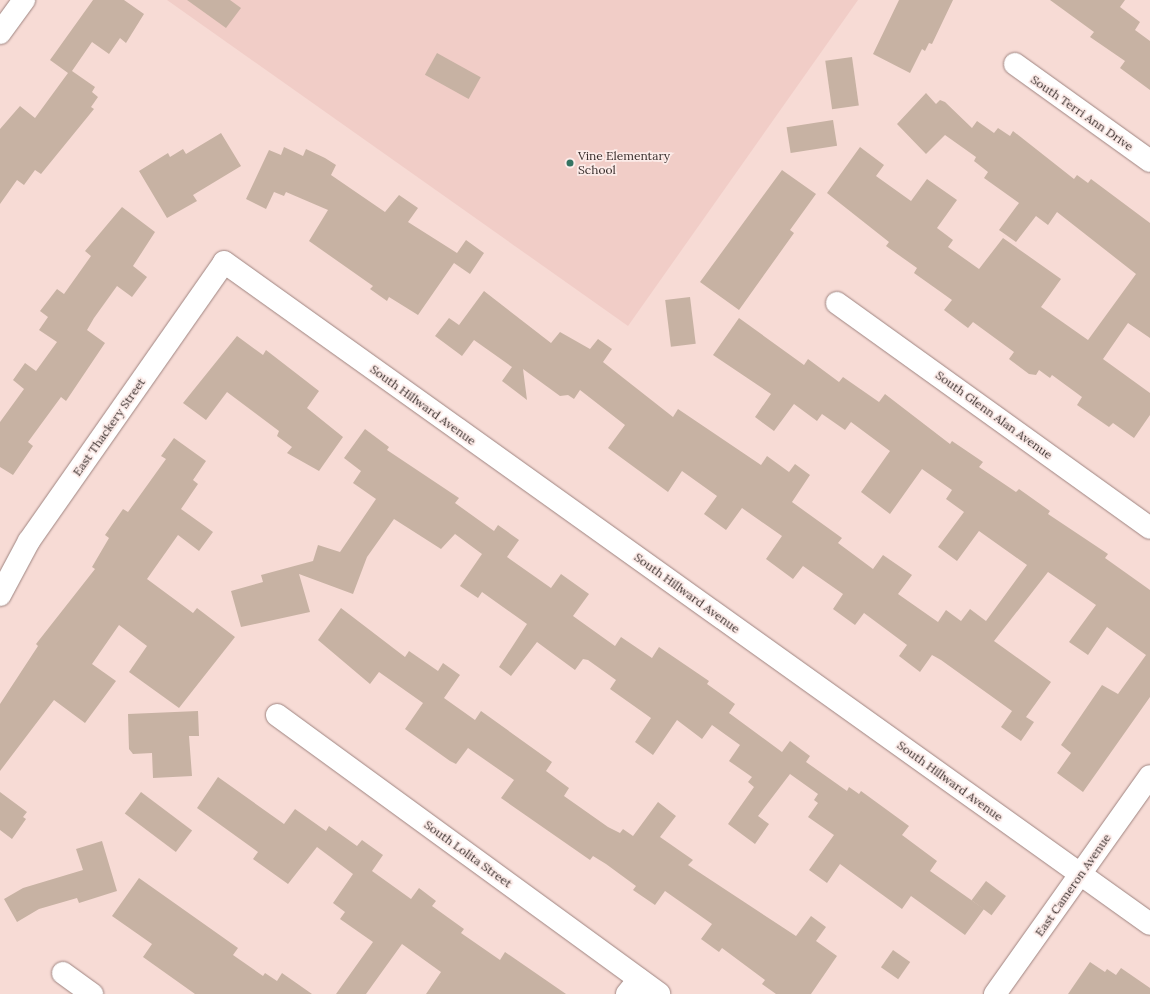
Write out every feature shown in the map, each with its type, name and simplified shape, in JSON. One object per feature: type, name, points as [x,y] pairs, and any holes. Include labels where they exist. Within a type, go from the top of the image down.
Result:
[{"type":"street","points":[[0,33],[24,0]]},
{"type":"street","name":"South Terri Ann Drive","points":[[1014,64],[1150,161]]},
{"type":"street","name":"East Thackery Street","points":[[0,595],[29,541],[224,262]]},
{"type":"street","name":"South Hillward Avenue","points":[[224,262],[1150,924]]},
{"type":"street","name":"South Glenn Alan Avenue","points":[[837,303],[1150,528]]},
{"type":"street","name":"South Lolita Street","points":[[277,715],[633,986],[659,994]]},
{"type":"street","name":"East Cameron Avenue","points":[[995,994],[1150,776]]},
{"type":"street","points":[[63,973],[92,994]]},
{"type":"shaded area","name":"Vine Elementary School","points":[[167,0],[858,0],[628,326]]},
{"type":"building","points":[[93,0],[124,0],[144,14],[126,43],[120,38],[109,54],[92,42],[72,71],[95,87],[92,92],[98,97],[91,107],[94,109],[41,174],[35,170],[24,185],[17,180],[0,204],[0,129],[20,106],[35,118],[68,73],[50,60]]},
{"type":"building","points":[[187,0],[230,0],[241,8],[226,28]]},
{"type":"building","points":[[899,0],[953,0],[932,44],[929,43],[925,51],[922,49],[910,73],[873,54]]},
{"type":"building","points":[[1050,0],[1125,0],[1120,7],[1140,22],[1135,30],[1150,41],[1150,90],[1120,68],[1125,61],[1090,37],[1094,32]]},
{"type":"building","points":[[437,53],[481,77],[469,99],[425,75]]},
{"type":"building","points":[[852,57],[859,106],[832,109],[825,61]]},
{"type":"building","points":[[926,93],[936,104],[940,100],[945,102],[972,128],[977,121],[994,133],[998,128],[1010,136],[1013,131],[1074,179],[1077,175],[1088,183],[1091,179],[1150,223],[1150,338],[1128,323],[1103,359],[1150,393],[1150,415],[1134,438],[1113,423],[1109,427],[1077,405],[1082,397],[1052,375],[1050,378],[1039,370],[1036,375],[1029,374],[1009,359],[1014,352],[973,322],[968,328],[944,310],[952,300],[914,273],[917,268],[886,246],[889,242],[827,193],[860,147],[884,165],[876,176],[911,201],[927,179],[957,200],[937,228],[953,240],[948,247],[979,269],[1003,238],[1061,279],[1041,307],[1088,340],[1136,274],[1057,212],[1048,225],[1036,216],[1016,242],[999,230],[1019,203],[984,178],[988,172],[974,161],[976,157],[945,135],[926,154],[897,124]]},
{"type":"building","points":[[833,120],[837,146],[791,153],[787,127]]},
{"type":"building","points":[[221,133],[241,166],[193,195],[197,201],[167,218],[139,171],[168,153],[170,157],[183,149],[186,154]]},
{"type":"building","points":[[284,147],[303,156],[306,149],[336,165],[331,175],[385,212],[399,195],[418,208],[408,222],[457,253],[466,240],[484,253],[470,274],[454,263],[418,315],[389,297],[387,301],[370,289],[373,286],[309,241],[328,210],[286,192],[284,196],[274,192],[266,209],[246,199],[269,150],[281,155]]},
{"type":"building","points":[[782,170],[816,194],[790,230],[794,233],[739,310],[700,282]]},
{"type":"building","points":[[122,207],[155,232],[133,266],[147,277],[132,297],[117,286],[94,318],[87,330],[105,343],[66,401],[61,397],[28,442],[33,446],[13,475],[0,467],[0,422],[24,389],[13,380],[25,363],[36,371],[57,342],[39,330],[48,317],[40,311],[57,289],[64,294],[91,256],[85,251]]},
{"type":"building","points":[[484,291],[551,343],[560,332],[590,349],[598,339],[612,349],[603,362],[673,417],[678,409],[761,465],[767,456],[789,472],[795,464],[810,475],[792,502],[842,538],[838,543],[873,569],[883,555],[912,575],[898,594],[938,622],[946,610],[961,621],[970,609],[986,621],[1027,565],[979,531],[957,561],[938,547],[964,512],[946,499],[952,490],[922,469],[890,514],[861,492],[890,451],[851,422],[845,430],[822,414],[817,421],[794,404],[774,431],[755,417],[771,394],[713,355],[739,318],[804,365],[808,359],[839,382],[843,377],[879,402],[885,394],[950,444],[952,441],[983,462],[979,467],[1016,492],[1019,489],[1050,511],[1048,514],[1108,554],[1105,558],[1150,590],[1150,697],[1083,792],[1057,773],[1071,753],[1061,745],[1102,685],[1118,694],[1146,655],[1107,627],[1088,655],[1069,642],[1096,605],[1048,572],[994,641],[1051,682],[1026,717],[1034,722],[1021,741],[1001,727],[1012,711],[941,660],[932,655],[920,672],[899,656],[907,645],[864,613],[855,625],[833,609],[843,594],[803,566],[793,579],[766,559],[782,536],[742,508],[726,530],[704,514],[717,496],[682,471],[668,492],[608,448],[625,425],[580,390],[574,399],[568,395],[560,396],[523,369],[527,400],[502,381],[512,367],[474,340],[462,356],[435,336],[449,318],[459,325]]},
{"type":"building","points":[[690,297],[696,344],[671,347],[665,300]]},
{"type":"building","points":[[237,336],[263,355],[266,350],[319,391],[307,408],[343,437],[319,471],[287,453],[292,447],[277,436],[279,431],[227,392],[206,420],[183,403]]},
{"type":"building","points":[[365,429],[389,447],[387,450],[459,498],[455,503],[494,531],[498,525],[519,540],[507,557],[551,588],[561,574],[589,594],[573,616],[615,646],[621,637],[652,658],[659,647],[709,681],[707,684],[735,704],[729,713],[782,752],[790,741],[810,756],[806,762],[847,791],[849,787],[859,794],[861,791],[909,826],[902,835],[937,861],[930,871],[984,909],[965,935],[911,896],[902,909],[840,864],[827,883],[809,870],[834,835],[808,817],[818,803],[814,800],[818,794],[790,774],[758,816],[769,824],[755,844],[728,824],[754,787],[748,782],[752,777],[729,761],[740,745],[712,725],[702,739],[677,720],[653,755],[635,742],[651,718],[610,689],[616,680],[588,660],[583,659],[575,670],[537,642],[511,676],[499,667],[527,624],[482,592],[478,598],[460,586],[482,554],[455,534],[441,549],[394,519],[367,557],[353,594],[299,574],[310,612],[241,627],[231,591],[263,582],[261,575],[313,561],[318,545],[340,552],[376,499],[353,483],[361,471],[344,458]]},
{"type":"building","points":[[174,438],[206,461],[193,480],[198,484],[181,509],[213,532],[199,551],[178,535],[147,579],[193,613],[197,608],[235,637],[179,708],[129,672],[147,646],[119,625],[92,664],[116,681],[85,723],[54,700],[0,771],[0,704],[38,646],[36,644],[95,569],[92,567],[109,538],[105,535],[123,509],[128,512],[166,459],[161,456]]},
{"type":"building","points":[[341,608],[405,657],[409,651],[438,671],[443,663],[460,675],[444,698],[475,720],[481,711],[552,762],[546,771],[569,788],[564,796],[608,827],[620,833],[623,829],[633,836],[658,802],[676,816],[660,837],[693,860],[688,865],[796,936],[811,916],[826,927],[816,941],[837,956],[811,994],[776,994],[762,984],[765,980],[722,948],[719,952],[701,939],[712,924],[665,891],[655,905],[633,890],[636,886],[606,864],[593,856],[590,860],[501,798],[514,780],[468,748],[456,764],[405,729],[423,703],[379,672],[370,684],[318,640]]},
{"type":"building","points":[[198,711],[199,736],[189,736],[192,776],[153,778],[152,753],[133,754],[129,749],[128,714]]},
{"type":"building","points":[[218,777],[284,824],[295,809],[326,831],[329,826],[357,846],[362,840],[383,855],[372,871],[411,899],[419,888],[436,901],[432,906],[464,929],[461,933],[500,960],[505,952],[566,994],[426,994],[441,972],[402,944],[366,994],[336,994],[373,942],[340,919],[345,912],[333,903],[353,874],[317,847],[288,884],[253,859],[258,852],[197,808]]},
{"type":"building","points":[[0,792],[27,812],[23,817],[26,819],[12,839],[0,830]]},
{"type":"building","points":[[141,792],[192,831],[176,852],[125,814]]},
{"type":"building","points":[[102,841],[117,891],[79,903],[77,898],[39,909],[17,922],[4,899],[23,888],[83,870],[76,849]]},
{"type":"building","points":[[139,878],[238,948],[233,955],[263,976],[265,973],[277,981],[282,973],[312,994],[195,994],[143,957],[152,944],[112,916]]},
{"type":"building","points":[[986,881],[1006,896],[992,915],[972,900]]},
{"type":"building","points":[[893,950],[910,962],[898,979],[881,967]]},
{"type":"building","points":[[1090,962],[1105,972],[1107,969],[1116,975],[1121,968],[1150,988],[1150,994],[1068,994]]},
{"type":"place","name":"Vine Elementary School","points":[[570,163]]}]
